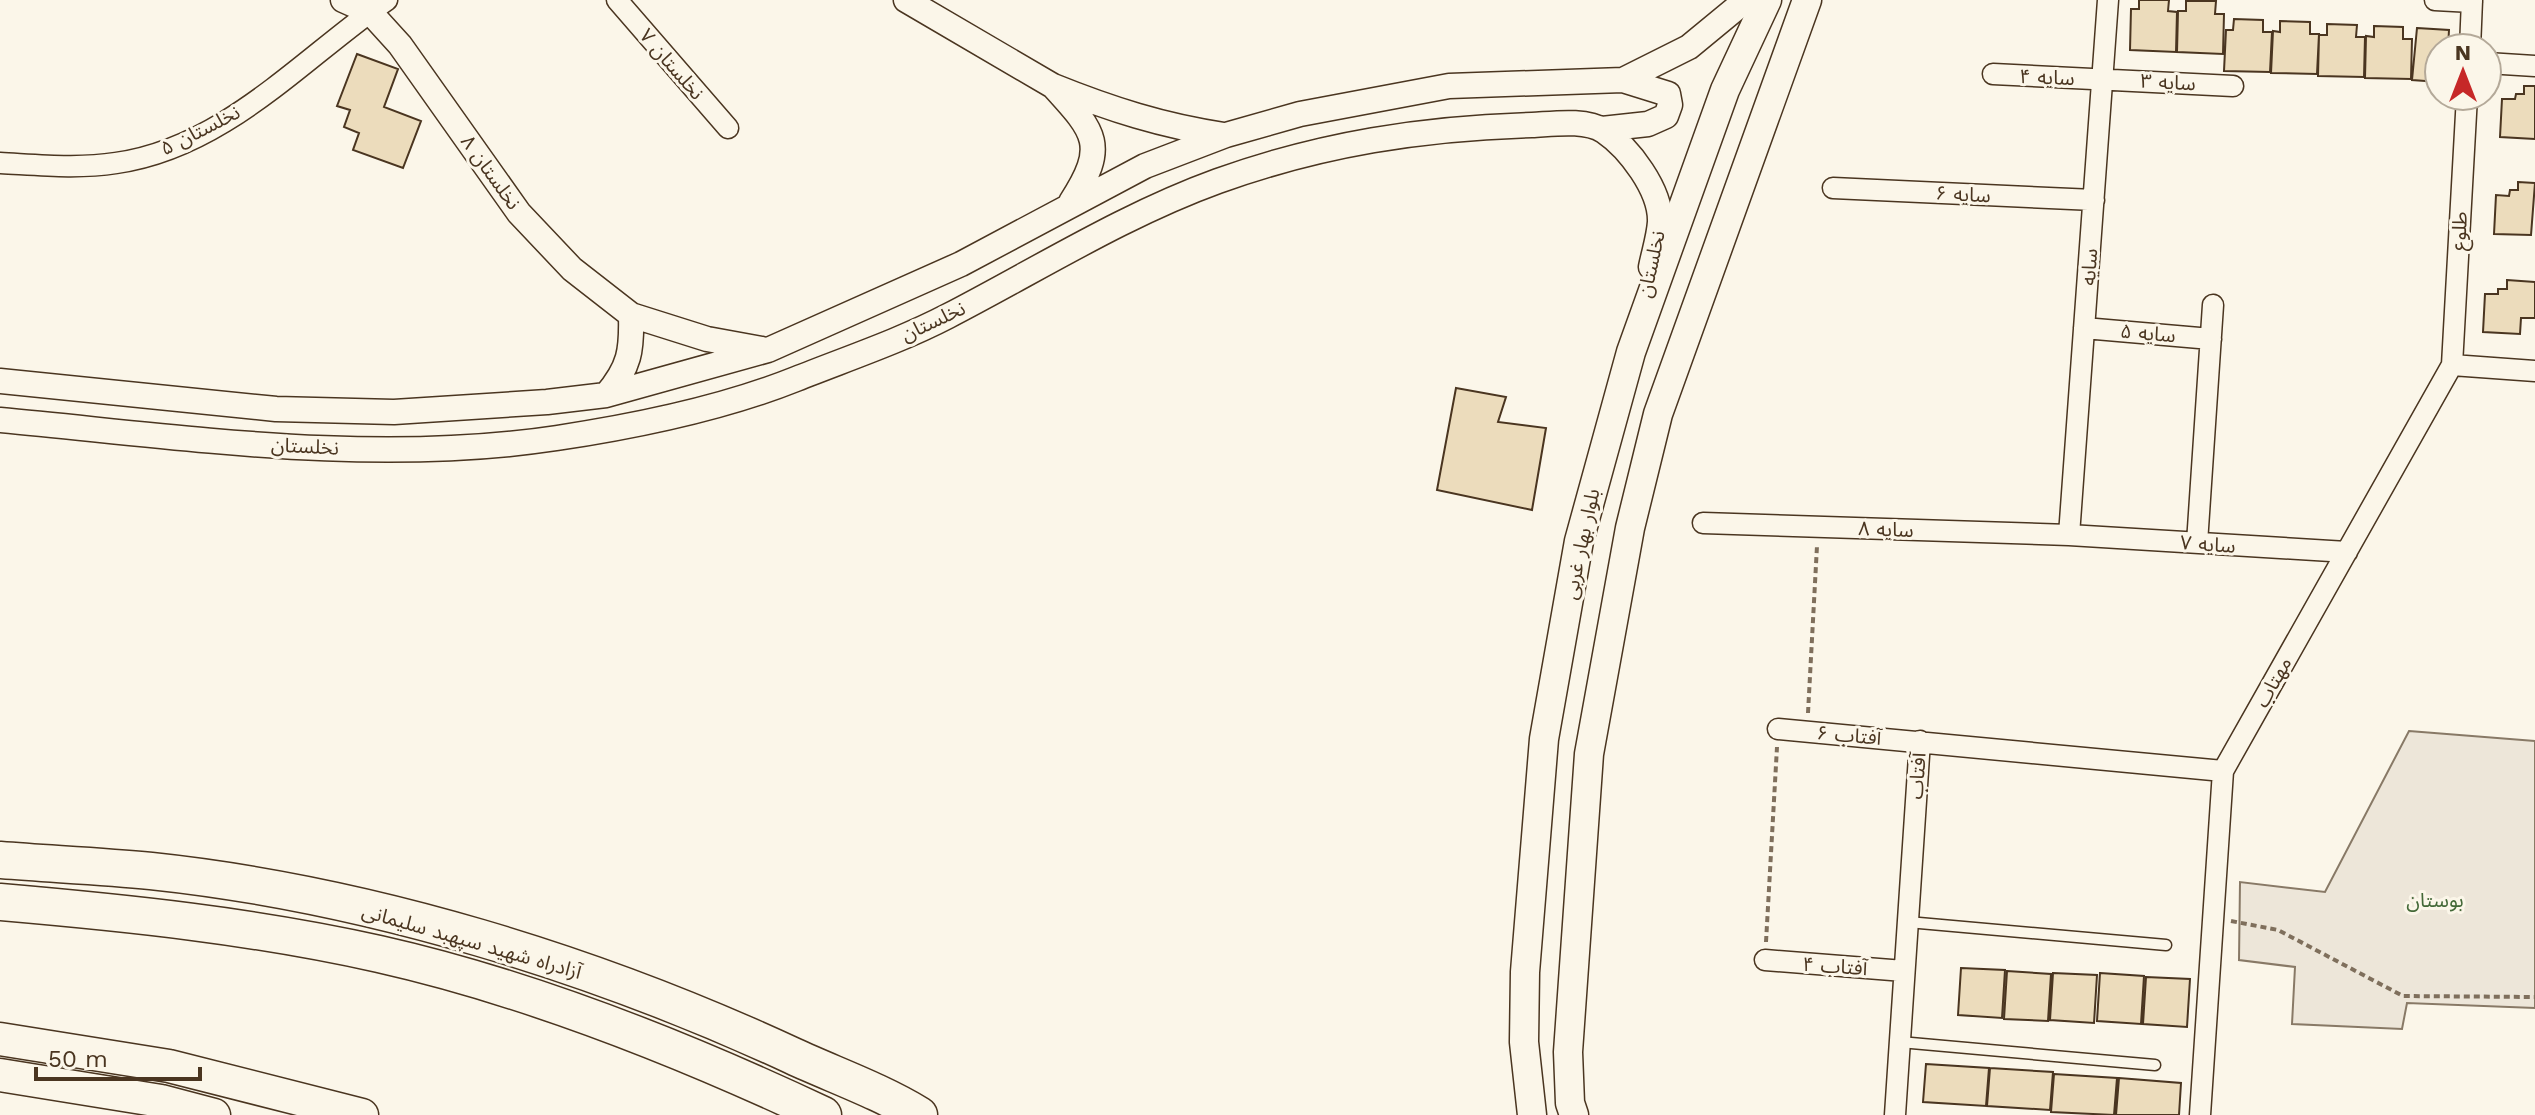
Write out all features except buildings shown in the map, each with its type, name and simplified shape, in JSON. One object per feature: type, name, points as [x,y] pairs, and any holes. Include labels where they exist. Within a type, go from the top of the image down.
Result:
[{"type":"highway","name":"آزادراه شهید سپهبد سلیمانی","points":[[0,860],[152,871],[272,890],[393,916],[504,946],[619,984],[739,1031],[919,1115]]},
{"type":"highway","name":"آزادراه شهید سپهبد سلیمانی","points":[[0,902],[147,915],[380,954],[492,986],[724,1068],[823,1115]]},
{"type":"highway","points":[[0,1039],[169,1066],[362,1115]]},
{"type":"highway","points":[[0,1075],[161,1101],[214,1115]]},
{"type":"main road","name":"بلوار بهار غربی","points":[[1532,1115],[1525,1057],[1525,972],[1544,739],[1579,541],[1631,352],[1725,90],[1767,0]]},
{"type":"main road","points":[[1574,1115],[1570,1103],[1568,1052],[1589,754],[1630,528],[1658,414],[1807,0]]},
{"type":"street","points":[[343,0],[378,6]]},
{"type":"street","name":"نخلستان ۷","points":[[617,0],[728,128]]},
{"type":"street","points":[[906,0],[1053,86],[1111,110],[1170,127],[1226,135]]},
{"type":"street","name":"نخلستان","points":[[0,381],[291,409],[394,412],[606,395],[768,350],[890,298],[1145,166],[1226,135],[1300,114],[1449,86],[1623,80],[1689,47],[1746,0]]},
{"type":"street","name":"سایه","points":[[2069,535],[2108,0]]},
{"type":"street","points":[[2435,0],[2472,1],[2471,32]]},
{"type":"street","name":"نخلستان ۵","points":[[0,163],[82,167],[119,163],[169,150],[271,91],[378,6]]},
{"type":"street","name":"نخلستان ۸","points":[[378,6],[400,45],[519,213],[572,269],[631,315]]},
{"type":"street","points":[[2503,64],[2535,66]]},
{"type":"street","name":"سایه ۴","points":[[1993,74],[2102,79]]},
{"type":"street","name":"سایه ۳","points":[[2102,79],[2233,86]]},
{"type":"street","points":[[1602,129],[1648,124],[1666,116],[1670,105],[1668,94],[1623,80]]},
{"type":"street","points":[[1053,86],[1085,121],[1094,146],[1089,174],[1069,204]]},
{"type":"street","name":"طلوع","points":[[2452,365],[2466,112]]},
{"type":"street","name":"نخلستان","points":[[0,420],[278,445],[397,451],[555,439],[689,413],[788,382],[943,319],[1087,241],[1213,183],[1305,152],[1449,127],[1574,124],[1602,129],[1632,158],[1652,190],[1661,218],[1631,352]]},
{"type":"street","name":"سایه ۶","points":[[1833,188],[2094,200]]},
{"type":"street","points":[[2197,543],[2213,305]]},
{"type":"street","points":[[606,395],[623,375],[632,345],[631,315],[707,339],[768,350]]},
{"type":"street","name":"سایه ۵","points":[[2084,328],[2211,339]]},
{"type":"street","points":[[2452,365],[2535,371]]},
{"type":"street","name":"مهتاب","points":[[2200,1115],[2223,771],[2452,365]]},
{"type":"street","name":"سایه ۸","points":[[1703,523],[2069,535]]},
{"type":"street","name":"سایه ۷","points":[[2069,535],[2347,552]]},
{"type":"street","name":"آفتاب ۶","points":[[1778,729],[1920,741]]},
{"type":"street","name":"آفتاب","points":[[1895,1115],[1920,741],[2223,771]]},
{"type":"street","name":"آفتاب ۴","points":[[1765,960],[1904,971]]},
{"type":"lane","points":[[1908,922],[2166,945]]},
{"type":"lane","points":[[1900,1042],[2155,1065]]},
{"type":"path","points":[[1807,732],[1818,527]]},
{"type":"path","points":[[1765,960],[1778,729]]},
{"type":"path","points":[[2213,918],[2278,930],[2403,996],[2535,997]]},
{"type":"green space","name":"بوستان","points":[[2409,731],[2535,741],[2535,1008],[2407,1003],[2402,1029],[2292,1024],[2295,967],[2239,960],[2240,882],[2325,892]]}]
